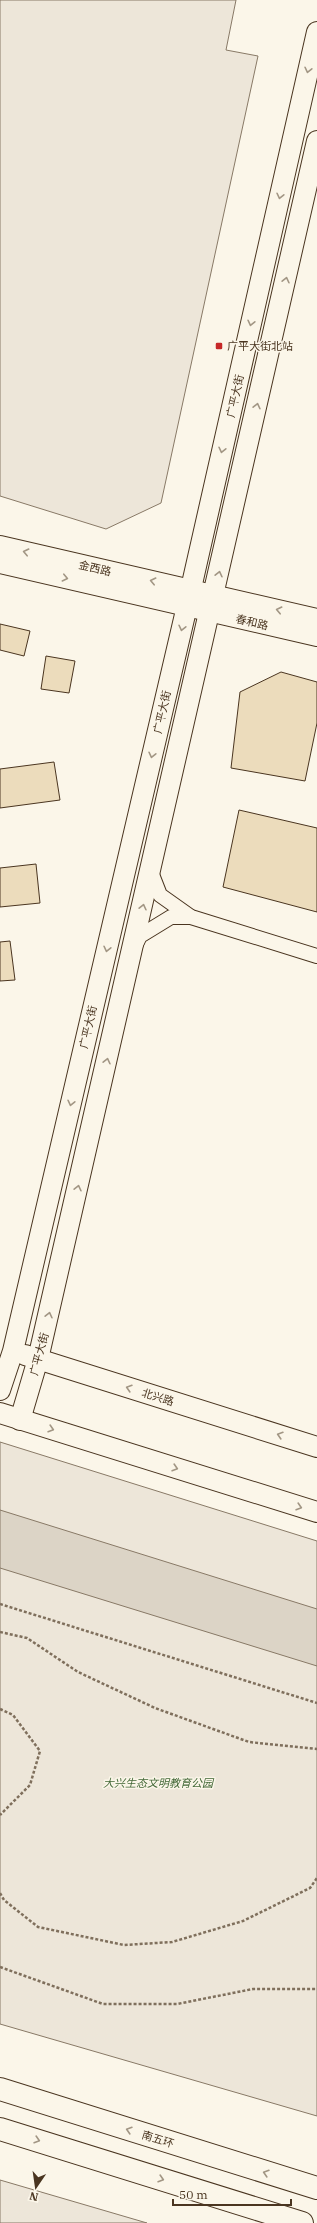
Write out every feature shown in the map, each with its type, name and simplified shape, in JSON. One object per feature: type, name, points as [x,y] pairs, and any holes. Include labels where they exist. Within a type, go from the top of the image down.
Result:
[{"type":"highway","name":"南五环","points":[[0,2089],[317,2188]]},
{"type":"highway","points":[[0,2129],[302,2223]]},
{"type":"street","name":"广平大街","points":[[0,1390],[6,1349],[189,598],[317,32]]},
{"type":"street","name":"广平大街","points":[[20,1420],[38,1359],[134,948],[317,141]]},
{"type":"street","name":"金西路","points":[[0,546],[189,598]]},
{"type":"street","name":"金西路","points":[[0,563],[189,598]]},
{"type":"street","name":"春和路","points":[[189,598],[317,636]]},
{"type":"street","name":"春和路","points":[[212,604],[317,619]]},
{"type":"street","points":[[151,872],[160,895],[191,917]]},
{"type":"street","points":[[134,948],[140,936],[155,925],[171,917],[191,917],[317,956]]},
{"type":"street","name":"北兴路","points":[[6,1349],[317,1447]]},
{"type":"street","points":[[0,1414],[317,1512]]},
{"type":"path","points":[[0,1604],[317,1703]]},
{"type":"path","points":[[0,1632],[27,1638],[78,1672],[155,1708],[250,1742],[317,1749]]},
{"type":"path","points":[[0,1709],[13,1715],[40,1751],[30,1784],[0,1815]]},
{"type":"path","points":[[0,1894],[1,1898],[38,1927],[124,1944],[172,1942],[243,1922],[310,1888],[317,1878]]},
{"type":"path","points":[[0,1967],[103,2004],[177,2004],[253,1989],[317,1989]]},
{"type":"green space","points":[[0,0],[236,0],[226,50],[258,56],[161,503],[106,529],[0,496]]},
{"type":"green space","name":"大兴生态文明教育公园","points":[[0,1442],[317,1541],[317,2116],[0,2024]]},
{"type":"green space","points":[[0,2180],[147,2223],[0,2223]]},
{"type":"shaded area","points":[[0,1510],[317,1609],[317,1666],[0,1568]]},
{"type":"building","points":[[0,624],[30,631],[24,656],[0,650]]},
{"type":"building","points":[[46,656],[75,661],[69,693],[41,689]]},
{"type":"building","points":[[281,672],[317,682],[317,723],[305,781],[231,768],[240,692]]},
{"type":"building","points":[[54,762],[60,800],[0,808],[0,769]]},
{"type":"building","points":[[239,810],[317,828],[317,912],[223,887]]},
{"type":"building","points":[[36,864],[40,903],[0,907],[0,868]]},
{"type":"building","points":[[10,941],[15,980],[0,981],[0,942]]},
{"type":"place","name":"广平大街北站","points":[[219,346]]}]
